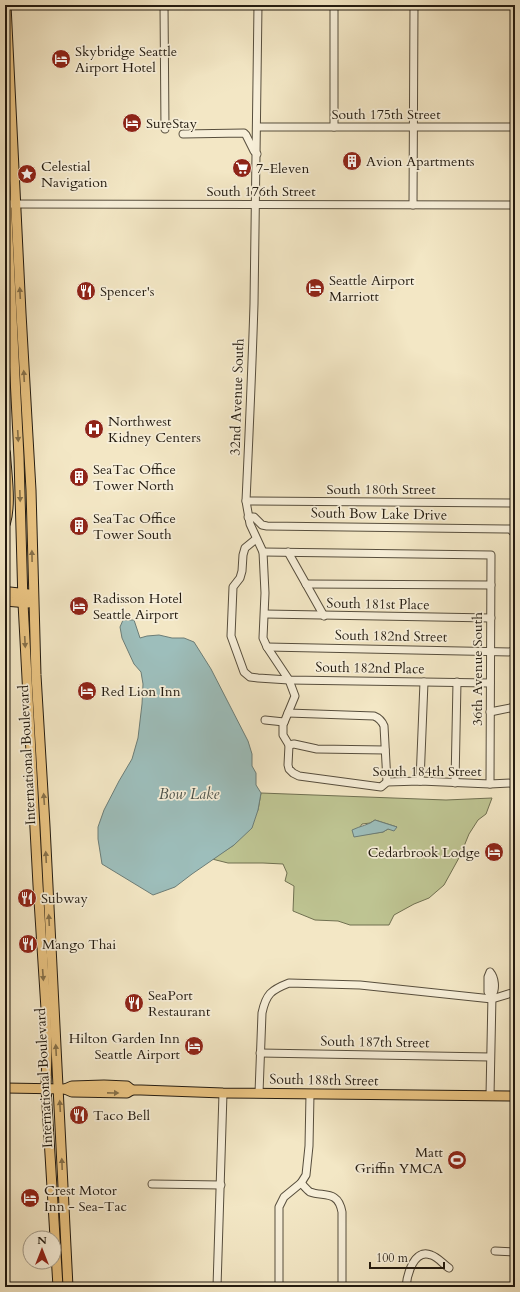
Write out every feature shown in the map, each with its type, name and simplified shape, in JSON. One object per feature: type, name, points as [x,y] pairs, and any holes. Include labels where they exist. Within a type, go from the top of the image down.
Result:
[{"type":"highway","points":[[5,453],[7,507],[5,524]]},
{"type":"highway","points":[[5,592],[23,598],[34,599]]},
{"type":"main road","name":"International Boulevard","points":[[6,5],[12,302],[19,457],[23,598],[38,892],[46,1009],[46,1088],[55,1230]]},
{"type":"main road","name":"International Boulevard","points":[[5,177],[11,204],[21,313],[31,490],[36,675],[62,1089],[64,1208],[68,1287]]},
{"type":"main road","points":[[12,302],[16,311],[21,313],[17,315],[13,335]]},
{"type":"main road","points":[[5,601],[23,598]]},
{"type":"main road","name":"South 188th Street","points":[[5,1088],[62,1089],[72,1086],[104,1085],[127,1086],[132,1090],[223,1093],[515,1096]]},
{"type":"main road","points":[[51,1181],[57,1189],[58,1205],[64,1208],[59,1213],[60,1223],[56,1230]]},
{"type":"main road","name":"International Boulevard","points":[[57,1270],[58,1287]]},
{"type":"street","points":[[164,5],[165,129]]},
{"type":"street","name":"32nd Avenue South","points":[[258,5],[257,154],[254,204],[254,305],[246,501],[248,517],[256,539],[263,552],[265,571],[265,614],[263,638],[267,648],[289,680],[295,696],[284,722]]},
{"type":"street","points":[[334,5],[334,127]]},
{"type":"street","points":[[413,205],[414,5]]},
{"type":"street","name":"South 175th Street","points":[[257,127],[515,127]]},
{"type":"street","points":[[183,134],[244,134],[257,154]]},
{"type":"street","name":"South 176th Street","points":[[11,204],[515,205]]},
{"type":"street","name":"South 180th Street","points":[[246,501],[515,503]]},
{"type":"street","name":"South Bow Lake Drive","points":[[248,517],[254,517],[262,525],[267,526],[510,529],[514,533]]},
{"type":"street","name":"South 182nd Place","points":[[256,539],[245,548],[240,578],[233,587],[231,629],[231,636],[240,664],[244,672],[250,676],[289,680],[490,683]]},
{"type":"street","points":[[263,552],[288,552],[324,616]]},
{"type":"street","name":"36th Avenue South","points":[[288,552],[491,555],[490,784]]},
{"type":"street","points":[[306,584],[491,586]]},
{"type":"street","name":"South 181st Place","points":[[265,614],[491,618]]},
{"type":"street","points":[[515,634],[515,652]]},
{"type":"street","name":"South 182nd Street","points":[[267,648],[515,652]]},
{"type":"street","points":[[420,781],[424,682]]},
{"type":"street","points":[[455,783],[457,682]]},
{"type":"street","points":[[490,712],[515,707]]},
{"type":"street","points":[[288,713],[374,716],[382,721],[384,726],[387,782]]},
{"type":"street","points":[[265,720],[284,722],[283,735],[289,745],[294,744],[317,749],[385,750]]},
{"type":"street","name":"South 184th Street","points":[[289,745],[289,769],[299,776],[381,787],[387,782],[420,781],[490,784],[515,782]]},
{"type":"street","points":[[259,1093],[262,1013],[267,997],[278,987],[289,983],[360,985],[492,997],[515,992]]},
{"type":"street","points":[[490,1096],[492,997]]},
{"type":"street","name":"South 187th Street","points":[[260,1053],[490,1056]]},
{"type":"street","points":[[217,1287],[223,1093]]},
{"type":"street","points":[[279,1287],[279,1207],[284,1197],[301,1183],[306,1175],[309,1146],[310,1094]]},
{"type":"street","points":[[301,1183],[310,1192],[327,1194],[333,1197],[340,1205],[342,1212],[342,1287]]},
{"type":"street","points":[[152,1184],[221,1186]]},
{"type":"street","points":[[495,1251],[515,1252]]},
{"type":"street","points":[[406,1287],[408,1272],[417,1258],[423,1254],[432,1255],[448,1268]]},
{"type":"green space","points":[[261,793],[446,800],[492,798],[486,814],[478,820],[469,834],[460,856],[444,885],[429,898],[394,915],[389,925],[350,925],[338,921],[315,920],[293,911],[294,886],[285,881],[287,873],[283,864],[228,863],[212,859],[234,845],[258,810]],"holes":[[[375,820],[397,827],[383,832],[354,836],[362,824],[370,823]]]},
{"type":"water","name":"Bow Lake","points":[[123,620],[134,620],[140,638],[159,635],[172,638],[184,638],[194,642],[211,669],[248,741],[252,754],[252,766],[256,773],[256,785],[261,793],[258,810],[252,828],[234,845],[175,887],[153,895],[102,864],[98,839],[98,827],[104,810],[132,759],[138,738],[142,704],[143,684],[141,672],[134,664],[122,638],[120,627]]},
{"type":"water","points":[[375,820],[397,827],[394,831],[388,829],[383,832],[354,837],[352,830]]},
{"type":"place","name":"Skybridge Seattle Airport Hotel","points":[[61,59]]},
{"type":"place","name":"SureStay","points":[[132,123]]},
{"type":"place","name":"Avion Apartments","points":[[352,161]]},
{"type":"place","name":"7-Eleven","points":[[242,168]]},
{"type":"place","name":"Celestial Navigation","points":[[27,174]]},
{"type":"place","name":"Seattle Airport Marriott","points":[[315,288]]},
{"type":"place","name":"Spencer's","points":[[86,291]]},
{"type":"place","name":"Northwest Kidney Centers","points":[[94,429]]},
{"type":"place","name":"SeaTac Office Tower North","points":[[79,477]]},
{"type":"place","name":"SeaTac Office Tower South","points":[[79,526]]},
{"type":"place","name":"Radisson Hotel Seattle Airport","points":[[79,606]]},
{"type":"place","name":"Red Lion Inn","points":[[87,691]]},
{"type":"place","name":"Cedarbrook Lodge","points":[[494,852]]},
{"type":"place","name":"Subway","points":[[27,898]]},
{"type":"place","name":"Mango Thai","points":[[28,944]]},
{"type":"place","name":"SeaPort Restaurant","points":[[134,1003]]},
{"type":"place","name":"Hilton Garden Inn Seattle Airport","points":[[194,1046]]},
{"type":"place","name":"Taco Bell","points":[[79,1115]]},
{"type":"place","name":"Matt Griffin YMCA","points":[[457,1160]]},
{"type":"place","name":"Crest Motor Inn - Sea-Tac","points":[[30,1198]]}]
